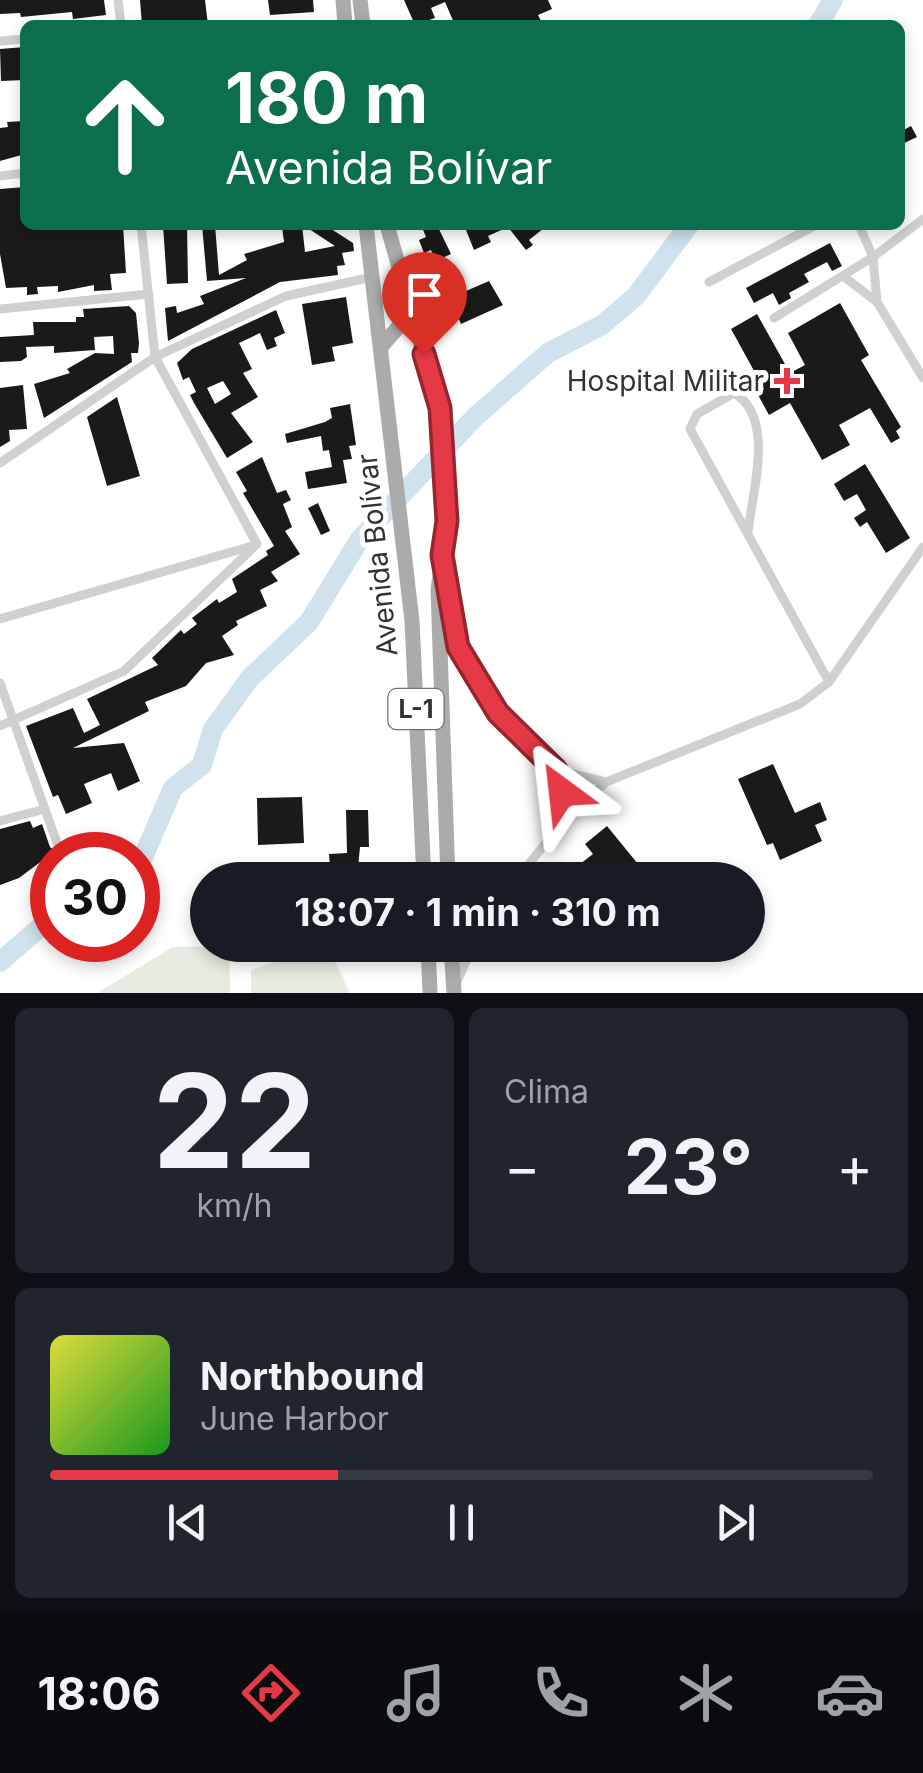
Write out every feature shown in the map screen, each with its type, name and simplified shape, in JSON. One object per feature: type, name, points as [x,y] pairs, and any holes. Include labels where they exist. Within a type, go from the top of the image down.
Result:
[{"type":"main road","name":"Avenida Bolívar","points":[[367,230],[406,570],[423,862]]},
{"type":"main road","name":"Avenida Bolívar","points":[[388,230],[440,408],[447,521],[441,563],[439,722],[447,862]]},
{"type":"main road","points":[[380,348],[390,332],[415,324]]},
{"type":"main road","points":[[406,570],[420,576],[441,563]]},
{"type":"main road","points":[[429,962],[430,993]]},
{"type":"main road","points":[[452,962],[454,991]]},
{"type":"street","points":[[774,318],[873,257],[923,218]]},
{"type":"street","points":[[142,230],[155,357],[257,544]]},
{"type":"street","points":[[709,282],[807,230]]},
{"type":"street","points":[[862,230],[873,257],[876,302]]},
{"type":"street","points":[[842,276],[876,302],[923,378]]},
{"type":"street","points":[[0,464],[155,357],[286,296],[372,277]]},
{"type":"street","points":[[0,310],[148,294]]},
{"type":"street","points":[[748,532],[758,448],[756,423],[745,399],[734,394],[696,414],[690,430],[829,682]]},
{"type":"street","points":[[0,620],[257,544]]},
{"type":"street","points":[[0,726],[124,671],[257,544]]},
{"type":"street","points":[[530,862],[569,814],[606,782],[800,704],[829,682],[923,547]]},
{"type":"street","points":[[441,563],[458,647],[474,679],[498,713],[556,770],[569,814]]},
{"type":"street","points":[[0,683],[53,832]]},
{"type":"street","points":[[556,770],[606,782]]},
{"type":"street","points":[[0,821],[45,809]]},
{"type":"street","points":[[454,991],[466,962]]},
{"type":"shaded area","points":[[173,947],[190,947],[190,962],[229,962],[230,993],[97,993],[148,962],[160,962],[160,955]]},
{"type":"shaded area","points":[[274,962],[335,962],[350,993],[251,993],[251,970]]},
{"type":"building","points":[[0,0],[104,0],[106,15],[73,19],[72,12],[21,17],[20,13],[0,14]]},
{"type":"building","points":[[140,0],[205,0],[207,20],[142,20]]},
{"type":"building","points":[[268,0],[313,0],[314,12],[270,15]]},
{"type":"building","points":[[404,0],[548,0],[552,9],[538,15],[540,20],[453,20],[445,2],[431,8],[435,18],[413,20]]},
{"type":"building","points":[[20,47],[20,80],[1,81],[0,49]]},
{"type":"building","points":[[20,121],[20,155],[0,161],[0,128],[8,127],[7,122]]},
{"type":"building","points":[[911,126],[917,137],[905,143],[905,129]]},
{"type":"building","points":[[20,187],[20,230],[123,230],[126,273],[110,274],[112,290],[94,291],[94,285],[58,292],[58,286],[37,287],[38,294],[27,295],[27,287],[6,288],[0,254],[0,189]]},
{"type":"building","points":[[163,230],[187,230],[188,283],[167,284]]},
{"type":"building","points":[[202,230],[215,230],[219,275],[247,260],[244,254],[284,242],[282,230],[303,230],[305,252],[335,246],[311,230],[333,230],[353,243],[354,251],[342,253],[345,265],[337,266],[338,275],[280,282],[168,341],[165,308],[176,306],[177,313],[204,304],[200,296],[246,278],[207,281]]},
{"type":"building","points":[[423,230],[439,230],[451,254],[435,261],[431,250],[424,253],[419,240],[426,237]]},
{"type":"building","points":[[466,230],[501,230],[488,236],[491,242],[474,250]]},
{"type":"building","points":[[510,230],[542,230],[529,240],[533,245],[526,250]]},
{"type":"building","points":[[830,243],[842,266],[832,271],[827,262],[804,274],[809,282],[789,293],[791,298],[779,305],[773,293],[754,303],[746,288]]},
{"type":"building","points":[[489,281],[503,305],[461,324],[450,298]]},
{"type":"building","points":[[346,297],[353,343],[332,347],[335,361],[312,365],[302,304]]},
{"type":"building","points":[[840,303],[869,355],[861,360],[901,427],[896,431],[900,438],[891,443],[870,408],[839,425],[850,445],[822,460],[790,403],[769,415],[757,393],[764,389],[731,329],[757,314],[790,373],[805,365],[788,333]]},
{"type":"building","points":[[129,306],[136,313],[139,343],[138,353],[131,353],[132,362],[44,418],[34,384],[70,373],[67,369],[95,353],[114,354],[113,336],[94,337],[95,350],[54,353],[54,346],[26,347],[27,357],[21,361],[0,362],[0,337],[34,335],[33,322],[76,322],[76,317],[84,317],[83,309]]},
{"type":"building","points":[[276,310],[285,333],[274,338],[277,346],[267,350],[260,333],[239,343],[252,369],[243,373],[258,397],[231,413],[253,442],[227,458],[190,395],[196,392],[189,377],[183,380],[177,363],[192,349]],"holes":[[[223,381],[231,394],[215,404],[207,388]]]},
{"type":"building","points":[[23,385],[27,429],[9,430],[10,441],[0,447],[0,388]]},
{"type":"building","points":[[117,397],[140,476],[107,486],[87,417]]},
{"type":"building","points":[[350,404],[356,445],[349,446],[352,459],[343,460],[347,483],[308,489],[305,472],[332,467],[329,450],[323,451],[321,436],[287,443],[285,434],[325,422],[332,418],[330,408]]},
{"type":"building","points":[[262,457],[277,493],[286,490],[291,500],[283,504],[292,527],[285,531],[300,554],[271,572],[278,581],[260,590],[267,606],[236,621],[238,625],[222,636],[234,655],[206,663],[186,686],[145,702],[149,711],[73,748],[124,743],[140,781],[118,791],[111,773],[84,784],[92,803],[66,814],[58,795],[53,797],[26,726],[73,708],[84,733],[100,725],[87,699],[158,665],[152,658],[181,630],[184,634],[197,624],[192,618],[217,599],[219,603],[237,592],[232,579],[268,555],[266,551],[274,546],[243,493],[247,491],[236,472]]},
{"type":"building","points":[[865,464],[910,538],[886,553],[867,522],[860,527],[854,518],[866,510],[857,494],[844,501],[834,484]]},
{"type":"building","points":[[318,503],[330,531],[321,535],[308,508]]},
{"type":"building","points":[[773,764],[795,813],[820,802],[827,820],[815,825],[822,841],[780,860],[773,843],[767,845],[738,779]]},
{"type":"building","points":[[302,797],[304,843],[258,845],[257,798]]},
{"type":"building","points":[[346,810],[368,810],[369,847],[360,847],[359,862],[330,862],[329,854],[347,853]]},
{"type":"building","points":[[30,821],[33,828],[42,824],[45,832],[30,832],[30,870],[0,885],[0,829]]},
{"type":"building","points":[[607,826],[636,862],[583,862],[593,854],[585,844]]},
{"type":"waterway","points":[[821,20],[833,0]]},
{"type":"waterway","points":[[154,832],[173,788],[202,765],[213,729],[250,678],[309,622],[360,539],[475,417],[548,353],[602,325],[636,296],[685,230]]},
{"type":"waterway","points":[[0,962],[30,936]]},
{"type":"place","name":"Hospital Militar","points":[[787,381]]},
{"type":"route","points":[[424,354],[440,408],[447,521],[442,555],[458,647],[498,713],[556,770],[562,792]]}]
